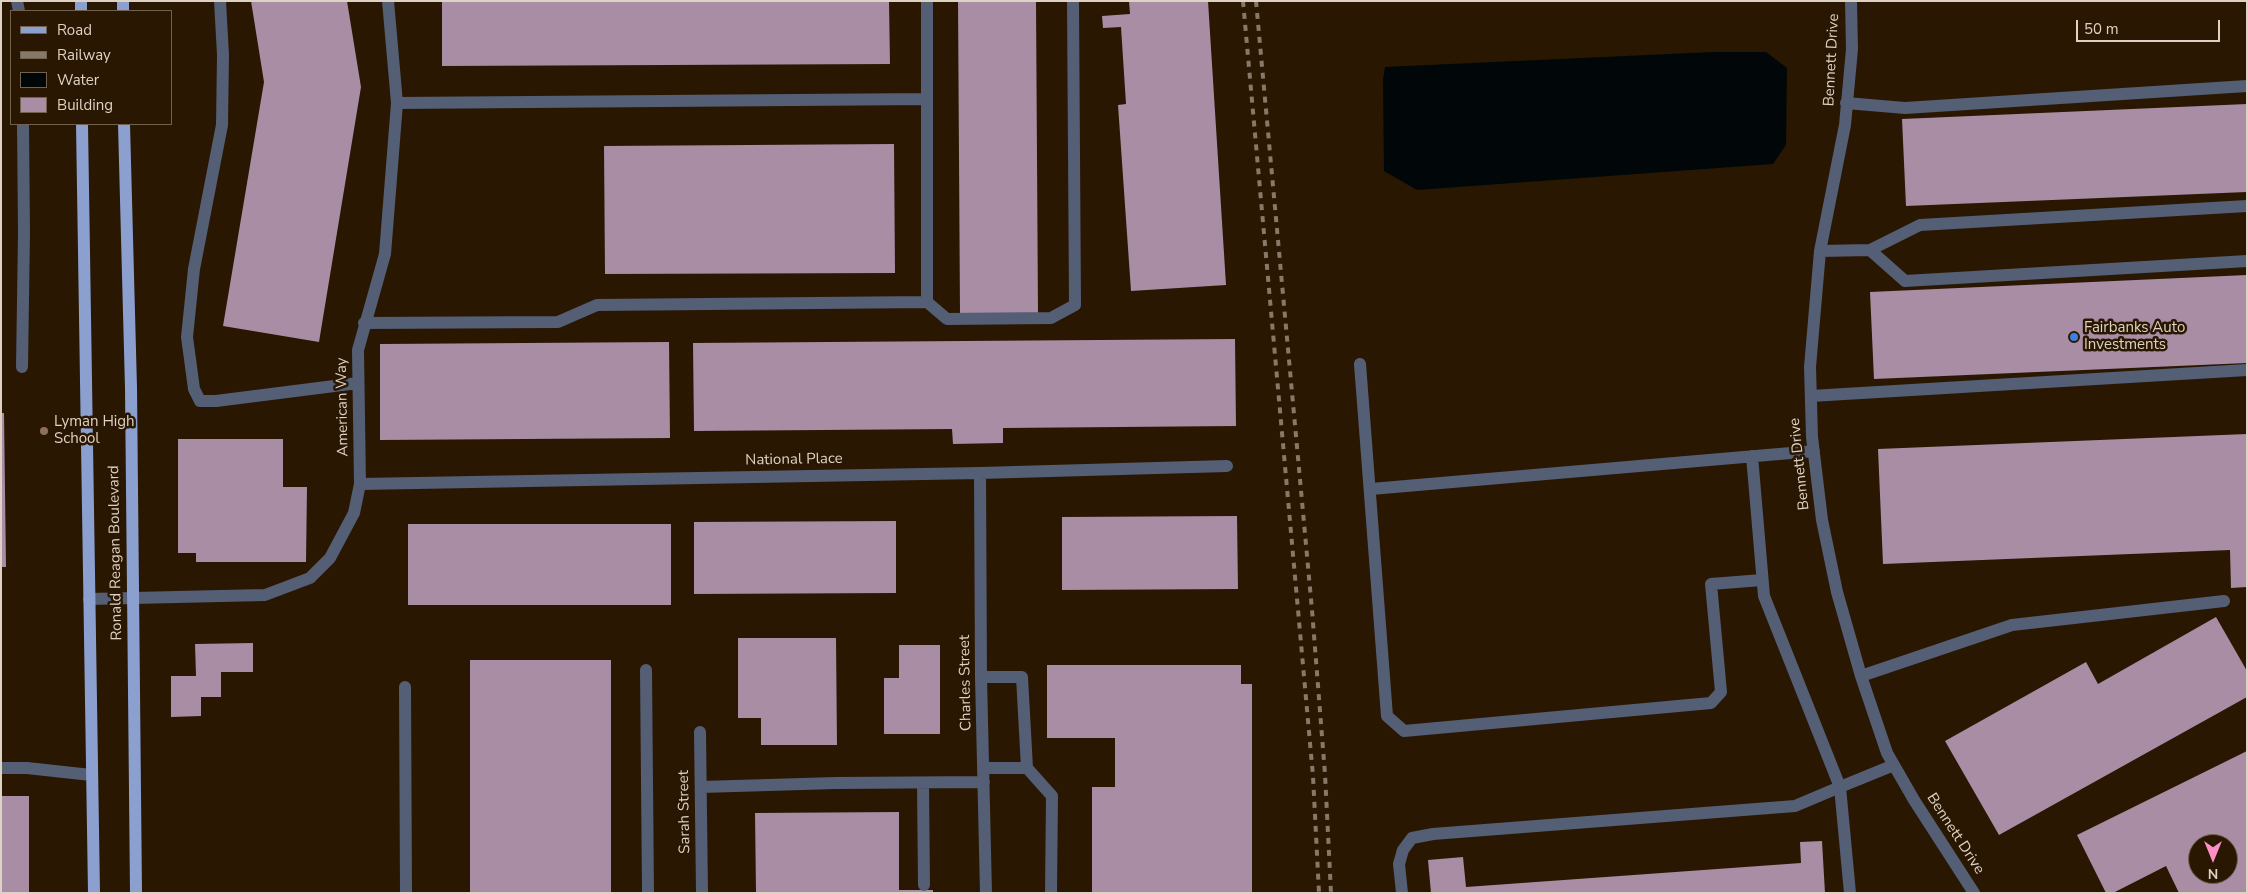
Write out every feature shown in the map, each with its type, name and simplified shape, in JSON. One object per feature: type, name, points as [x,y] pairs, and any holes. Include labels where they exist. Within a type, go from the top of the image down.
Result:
[{"type":"main road","name":"Ronald Reagan Boulevard","points":[[82,125],[94,893]]},
{"type":"main road","name":"Ronald Reagan Boulevard","points":[[124,125],[131,388],[136,893]]},
{"type":"street","points":[[220,1],[223,55],[222,125],[194,269],[187,337],[194,389],[200,401],[216,401],[358,383]]},
{"type":"street","name":"American Way","points":[[89,598],[265,595],[310,578],[330,558],[354,513],[360,484],[358,350],[364,323],[385,254],[398,103],[388,1]]},
{"type":"street","points":[[927,1],[927,302]]},
{"type":"street","points":[[364,323],[558,322],[597,305],[927,302],[947,319],[1051,318],[1075,305],[1074,1]]},
{"type":"street","name":"Bennett Drive","points":[[1851,1],[1852,48],[1844,125],[1820,251],[1810,367],[1814,451],[1822,520],[1861,676],[1888,753],[1914,800],[1974,893]]},
{"type":"street","points":[[1846,103],[1905,108],[2247,86]]},
{"type":"street","points":[[398,103],[927,99]]},
{"type":"street","points":[[22,367],[23,125]]},
{"type":"street","points":[[1820,251],[1870,250],[1920,225],[2247,206]]},
{"type":"street","points":[[1870,250],[1905,281],[2247,261]]},
{"type":"street","points":[[1360,364],[1387,716],[1404,731],[1711,703],[1721,692],[1711,584],[1762,580]]},
{"type":"street","points":[[1811,396],[2247,370]]},
{"type":"street","points":[[1371,489],[1814,451]]},
{"type":"street","points":[[1752,456],[1764,596],[1840,787],[1850,893]]},
{"type":"street","name":"National Place","points":[[360,484],[980,473],[1227,466]]},
{"type":"street","name":"Charles Street","points":[[980,473],[981,677],[986,893]]},
{"type":"street","points":[[1861,676],[2012,625],[2224,601]]},
{"type":"street","points":[[646,670],[648,893]]},
{"type":"street","points":[[981,677],[1022,677],[1027,768],[1052,796],[1051,893]]},
{"type":"street","points":[[404,687],[406,893]]},
{"type":"street","name":"Sarah Street","points":[[700,732],[702,893]]},
{"type":"street","points":[[1402,893],[1399,864],[1403,850],[1412,838],[1433,834],[1795,806],[1894,765]]},
{"type":"street","points":[[1,768],[27,768],[91,775]]},
{"type":"street","points":[[984,768],[1027,768]]},
{"type":"street","points":[[701,787],[984,782]]},
{"type":"street","points":[[923,783],[924,885]]},
{"type":"water","points":[[1713,52],[1766,52],[1787,68],[1786,145],[1773,164],[1417,190],[1384,171],[1383,80],[1385,67]]},
{"type":"building","points":[[251,1],[347,1],[361,87],[319,342],[223,326],[264,82]]},
{"type":"building","points":[[442,1],[889,1],[890,64],[442,66]]},
{"type":"building","points":[[958,1],[1036,1],[1038,314],[960,314]]},
{"type":"building","points":[[1129,1],[1208,1],[1226,285],[1131,291],[1118,105],[1126,104],[1121,27],[1103,28],[1102,16],[1130,14]]},
{"type":"building","points":[[2247,104],[2247,192],[1906,206],[1902,119]]},
{"type":"building","points":[[894,144],[895,273],[605,274],[604,146]]},
{"type":"building","points":[[2247,275],[2247,363],[1874,379],[1870,292]]},
{"type":"building","points":[[1235,339],[1236,426],[1003,428],[1003,443],[953,444],[952,429],[694,431],[693,343]]},
{"type":"building","points":[[669,342],[670,438],[380,440],[380,344]]},
{"type":"building","points":[[1,413],[4,413],[6,567],[1,567]]},
{"type":"building","points":[[2247,434],[2247,587],[2231,588],[2230,550],[1883,564],[1878,449]]},
{"type":"building","points":[[178,439],[283,439],[283,487],[307,487],[306,562],[196,562],[196,553],[178,553]]},
{"type":"building","points":[[1237,516],[1238,589],[1062,590],[1062,517]]},
{"type":"building","points":[[896,521],[896,593],[694,594],[694,522]]},
{"type":"building","points":[[408,524],[671,524],[671,605],[408,605]]},
{"type":"building","points":[[2216,617],[2247,671],[2247,697],[1999,835],[1945,741],[2086,662],[2098,684]]},
{"type":"building","points":[[738,638],[836,638],[837,745],[761,745],[761,718],[738,718]]},
{"type":"building","points":[[253,643],[253,672],[221,672],[221,697],[201,697],[201,716],[171,717],[171,676],[196,676],[195,644]]},
{"type":"building","points":[[899,645],[940,645],[940,734],[884,734],[884,678],[899,678]]},
{"type":"building","points":[[470,660],[611,660],[611,893],[470,893]]},
{"type":"building","points":[[1047,665],[1241,665],[1241,684],[1252,684],[1252,893],[1092,893],[1092,787],[1115,787],[1115,738],[1047,738]]},
{"type":"building","points":[[2247,751],[2247,893],[2179,893],[2166,866],[2113,893],[2106,893],[2077,835]]},
{"type":"building","points":[[1,796],[29,796],[29,893],[1,893]]},
{"type":"building","points":[[899,812],[899,890],[933,890],[933,893],[756,893],[755,813]]},
{"type":"building","points":[[1822,841],[1825,893],[1431,893],[1428,860],[1463,857],[1466,887],[1801,863],[1800,842]]},
{"type":"railway","points":[[1243,1],[1313,776],[1319,893]]},
{"type":"railway","points":[[1256,1],[1312,610],[1325,774],[1331,893]]},
{"type":"place","name":"Fairbanks Auto Investments","points":[[2074,337]]},
{"type":"place","name":"Lyman High School","points":[[44,431]]}]
